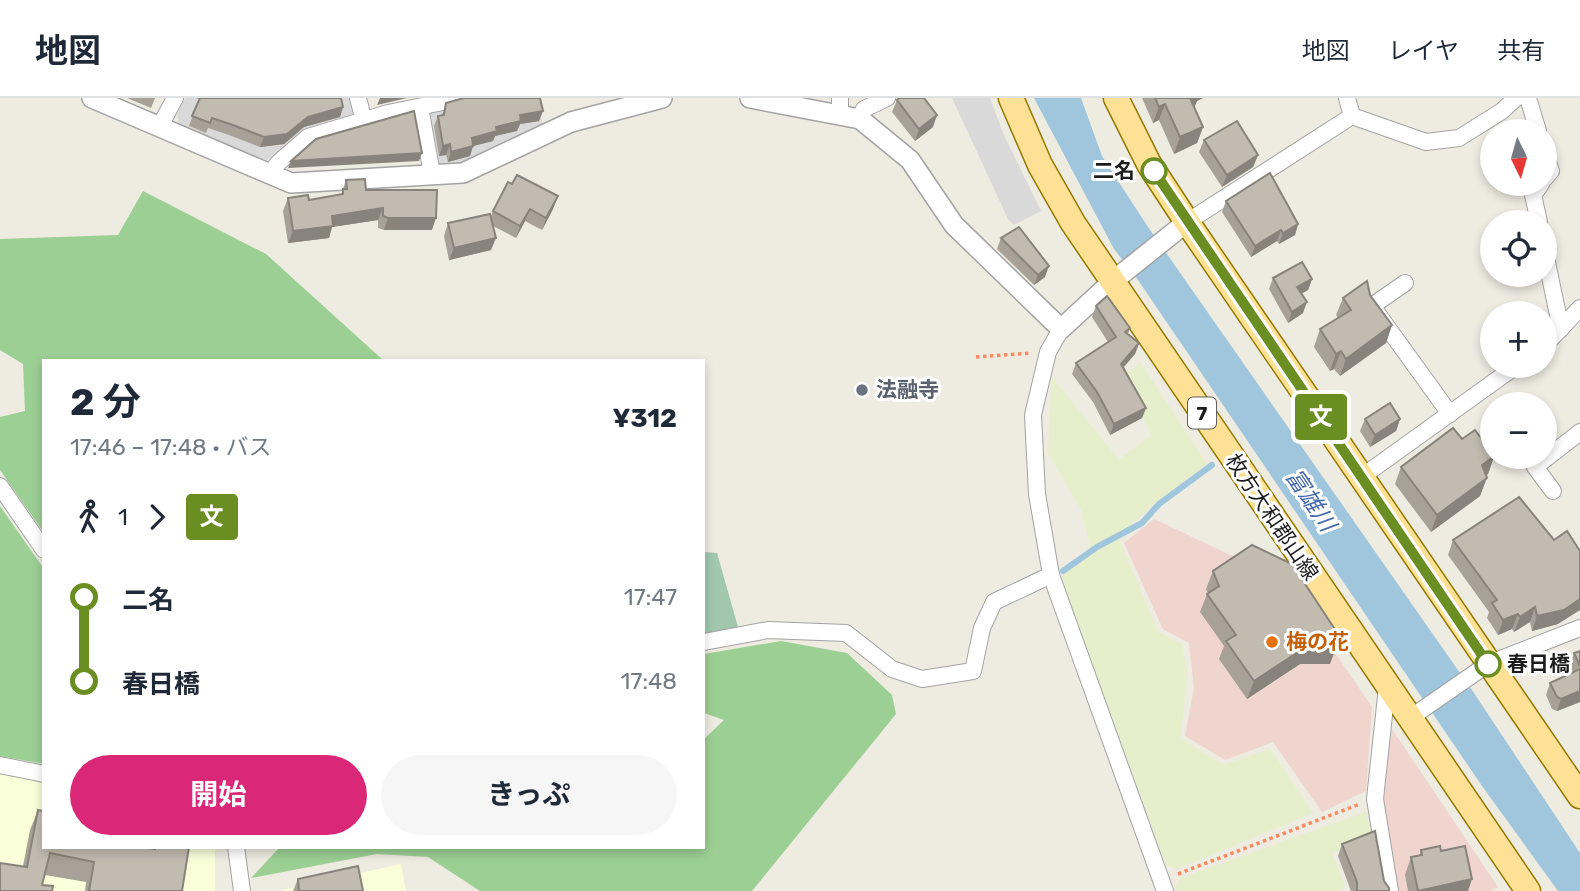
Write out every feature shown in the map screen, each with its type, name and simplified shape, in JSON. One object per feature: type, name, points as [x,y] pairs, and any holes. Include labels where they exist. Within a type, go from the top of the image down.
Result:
[{"type":"main road","name":"枚方大和郡山線","points":[[1011,98],[1040,165],[1073,223],[1116,278],[1387,687],[1416,714],[1528,891]]},
{"type":"main road","points":[[1116,98],[1181,227],[1363,476],[1480,669],[1580,796]]},
{"type":"street","points":[[92,98],[291,183],[463,173],[571,122],[662,98]]},
{"type":"street","points":[[160,126],[175,98]]},
{"type":"street","points":[[358,98],[364,121]]},
{"type":"street","points":[[270,174],[278,163],[308,137],[463,98]]},
{"type":"street","points":[[750,98],[840,107],[860,119],[909,160],[954,225],[1061,328]]},
{"type":"street","points":[[860,119],[864,109],[887,98]]},
{"type":"street","points":[[1347,98],[1352,116]]},
{"type":"street","points":[[1352,116],[1426,142],[1459,138],[1502,111],[1516,98]]},
{"type":"street","points":[[1528,98],[1534,119]]},
{"type":"street","points":[[420,107],[432,174]]},
{"type":"street","points":[[1163,885],[1051,575],[1037,494],[1033,415],[1048,352],[1061,328],[1116,278],[1181,227],[1352,116]]},
{"type":"street","points":[[1405,283],[1372,306],[1450,414]]},
{"type":"street","points":[[1552,287],[1561,329]]},
{"type":"street","points":[[1557,333],[1580,308]]},
{"type":"street","points":[[1363,476],[1500,378]]},
{"type":"street","points":[[1553,491],[1535,467],[1580,432]]},
{"type":"street","points":[[0,486],[42,547]]},
{"type":"street","points":[[705,642],[768,630],[846,633],[892,669],[922,679],[973,671],[982,628],[994,602],[1051,575]]},
{"type":"street","points":[[1416,714],[1480,669],[1580,628]]},
{"type":"street","points":[[1387,687],[1376,799],[1390,891]]},
{"type":"street","points":[[0,765],[42,774]]},
{"type":"street","points":[[236,849],[242,891]]},
{"type":"path","points":[[976,357],[1048,352]]},
{"type":"path","points":[[1163,885],[1376,799]]},
{"type":"shaded area","points":[[185,98],[352,98],[355,114],[304,132],[259,166],[180,130],[177,115]]},
{"type":"shaded area","points":[[538,98],[543,127],[463,166],[443,169],[438,161],[429,115],[435,108]]},
{"type":"shaded area","points":[[952,98],[990,98],[1003,133],[1041,211],[1014,225],[1008,219]]},
{"type":"shaded area","points":[[1140,362],[1207,464],[1155,503],[1118,537],[1158,632],[1182,644],[1188,677],[1180,738],[1223,765],[1270,749],[1313,813],[1177,869],[1166,865],[1060,577],[1091,551],[1082,511],[1048,453],[1052,377],[1119,460],[1151,435],[1124,376]]},
{"type":"shaded area","points":[[1154,519],[1286,581],[1372,707],[1366,791],[1322,812],[1273,742],[1225,760],[1185,736],[1194,688],[1189,643],[1163,629],[1124,543]]},
{"type":"shaded area","points":[[705,552],[717,553],[738,627],[705,634]]},
{"type":"shaded area","points":[[1392,729],[1498,887],[1491,891],[1395,891],[1384,810],[1384,780]]},
{"type":"shaded area","points":[[0,773],[42,781],[42,849],[215,849],[215,891],[0,891]]},
{"type":"shaded area","points":[[1366,812],[1372,835],[1332,853],[1345,886],[1340,891],[1175,891],[1174,887],[1181,878]]},
{"type":"shaded area","points":[[401,864],[406,891],[282,891],[283,890]]},
{"type":"green space","points":[[143,191],[266,254],[382,359],[42,359],[42,530],[0,470],[0,417],[25,411],[23,364],[0,350],[0,239],[118,235]]},
{"type":"green space","points":[[0,506],[42,566],[42,764],[0,756]]},
{"type":"green space","points":[[781,641],[847,653],[892,695],[896,714],[752,891],[480,891],[428,857],[377,854],[251,878],[278,849],[705,849],[705,738],[724,720],[705,713],[705,654]]},
{"type":"water","name":"富雄川","points":[[1034,98],[1081,98],[1102,156],[1148,227],[1474,693],[1580,853],[1580,891],[1558,891],[1482,786],[1138,280],[1114,249]]},
{"type":"building","points":[[200,98],[341,98],[343,107],[308,117],[287,134],[264,137],[212,118],[210,123],[192,116]]},
{"type":"building","points":[[464,98],[540,98],[543,111],[520,115],[521,121],[496,127],[497,131],[472,138],[473,146],[451,152],[450,144],[443,146],[438,116],[444,115],[446,103]]},
{"type":"building","points":[[924,98],[937,115],[919,129],[897,100]]},
{"type":"building","points":[[1155,98],[1190,98],[1203,127],[1180,137],[1165,104],[1159,107]]},
{"type":"building","points":[[414,111],[422,153],[291,161],[316,139]]},
{"type":"building","points":[[1237,121],[1258,155],[1227,175],[1204,140]]},
{"type":"building","points":[[1270,173],[1298,224],[1283,233],[1281,230],[1255,246],[1226,201]]},
{"type":"building","points":[[517,175],[558,196],[546,218],[530,209],[520,226],[493,211],[508,182],[512,184]]},
{"type":"building","points":[[365,179],[366,190],[437,190],[436,218],[388,218],[383,216],[383,208],[332,216],[333,226],[293,231],[288,198],[308,195],[309,200],[343,194],[343,189],[347,189],[346,180]]},
{"type":"building","points":[[490,214],[496,238],[454,248],[448,223]]},
{"type":"building","points":[[1019,227],[1049,266],[1038,275],[1001,238]]},
{"type":"building","points":[[1302,262],[1312,279],[1297,287],[1307,302],[1292,312],[1273,278]]},
{"type":"building","points":[[1367,281],[1370,295],[1392,325],[1346,359],[1341,351],[1336,354],[1320,329],[1351,310],[1343,298]]},
{"type":"building","points":[[1107,296],[1130,328],[1125,332],[1139,343],[1121,364],[1146,408],[1114,424],[1097,392],[1076,363],[1116,337],[1096,306]]},
{"type":"building","points":[[1390,403],[1400,419],[1375,435],[1365,419]]},
{"type":"building","points":[[1453,428],[1462,439],[1475,430],[1480,437],[1480,469],[1484,469],[1487,478],[1437,515],[1401,467]]},
{"type":"building","points":[[1519,497],[1554,540],[1567,531],[1580,551],[1580,599],[1564,610],[1537,616],[1535,607],[1520,617],[1518,614],[1503,620],[1492,603],[1497,600],[1453,540]]},
{"type":"building","points":[[1252,545],[1292,564],[1340,637],[1336,646],[1306,647],[1254,681],[1226,641],[1236,635],[1207,594],[1219,586],[1213,571]]},
{"type":"building","points":[[1580,651],[1580,666],[1574,653]]},
{"type":"building","points":[[1580,669],[1580,691],[1561,699],[1557,697],[1550,683]]},
{"type":"building","points":[[38,810],[42,811],[42,849],[189,849],[182,891],[89,891],[94,862],[50,853],[42,885],[53,886],[52,891],[0,891],[0,863],[27,867]]},
{"type":"building","points":[[1375,831],[1384,881],[1389,891],[1357,891],[1357,882],[1342,844]]},
{"type":"building","points":[[1440,846],[1441,851],[1465,846],[1472,879],[1418,891],[1411,857],[1422,855],[1421,850]]},
{"type":"building","points":[[358,866],[363,891],[299,891],[298,879]]},
{"type":"waterway","points":[[1063,571],[1097,547],[1142,523],[1159,504],[1212,465]]},
{"type":"bus line","name":"文","points":[[1154,171],[1488,664]]},
{"type":"place","name":"二名","points":[[1154,171]]},
{"type":"place","name":"法融寺","points":[[862,390]]},
{"type":"place","name":"梅の花","points":[[1272,642]]},
{"type":"place","name":"春日橋","points":[[1488,664]]}]
